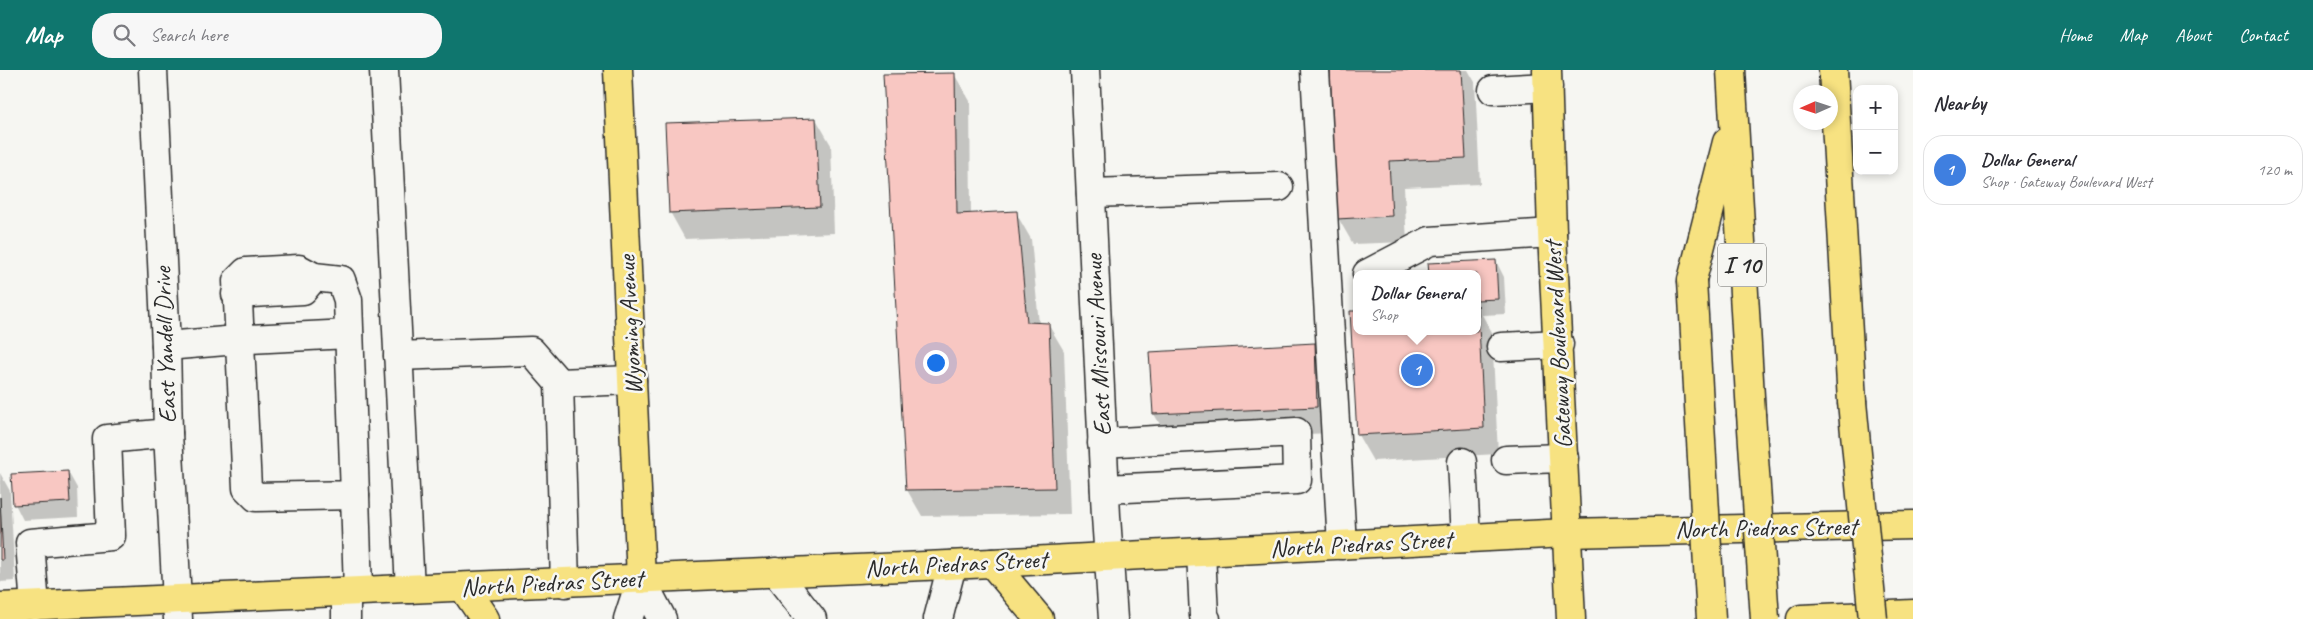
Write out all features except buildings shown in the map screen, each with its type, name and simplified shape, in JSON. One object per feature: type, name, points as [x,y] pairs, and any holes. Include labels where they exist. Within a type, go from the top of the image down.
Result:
[{"type":"main road","name":"Wyoming Avenue","points":[[618,70],[641,579]]},
{"type":"main road","name":"I 10","points":[[1731,70],[1765,619]]},
{"type":"main road","name":"Gateway Boulevard West","points":[[1548,78],[1552,233],[1559,344],[1571,619]]},
{"type":"main road","points":[[1834,79],[1852,402],[1873,619]]},
{"type":"main road","points":[[1711,619],[1692,280],[1733,117]]},
{"type":"main road","name":"North Piedras Street","points":[[0,607],[177,609],[352,591],[952,565],[1567,533],[1913,525]]},
{"type":"main road","points":[[992,563],[1039,619]]},
{"type":"main road","points":[[463,587],[485,619]]},
{"type":"main road","points":[[1801,619],[1913,614]]},
{"type":"street","name":"East Yandell Drive","points":[[153,70],[177,609]]},
{"type":"street","points":[[384,70],[410,589]]},
{"type":"street","name":"East Missouri Avenue","points":[[1084,70],[1108,557],[1113,619]]},
{"type":"street","points":[[1315,70],[1342,545]]},
{"type":"street","points":[[1493,90],[1548,78]]},
{"type":"street","points":[[1090,193],[1279,187]]},
{"type":"street","points":[[1374,270],[1430,241],[1552,233]]},
{"type":"street","points":[[346,619],[352,591],[355,495],[348,300],[341,280],[314,277],[303,290],[236,294],[247,488],[256,497],[355,495]]},
{"type":"street","points":[[166,346],[349,334]]},
{"type":"street","points":[[1501,347],[1559,344]]},
{"type":"street","points":[[398,356],[531,351],[558,383],[565,583]]},
{"type":"street","points":[[558,383],[632,380]]},
{"type":"street","points":[[1102,443],[1296,432],[1297,480],[1105,489]]},
{"type":"street","points":[[35,606],[30,543],[111,536],[106,439],[168,433]]},
{"type":"street","points":[[1506,460],[1564,458]]},
{"type":"street","points":[[1462,462],[1466,538]]},
{"type":"street","points":[[1201,552],[1206,619]]},
{"type":"street","points":[[938,619],[952,565]]},
{"type":"street","points":[[775,572],[812,619]]},
{"type":"street","name":"Wyoming Avenue","points":[[628,619],[641,579]]},
{"type":"street","name":"Wyoming Avenue","points":[[641,579],[662,619]]},
{"type":"place","name":"Dollar General","points":[[1417,370]]}]
